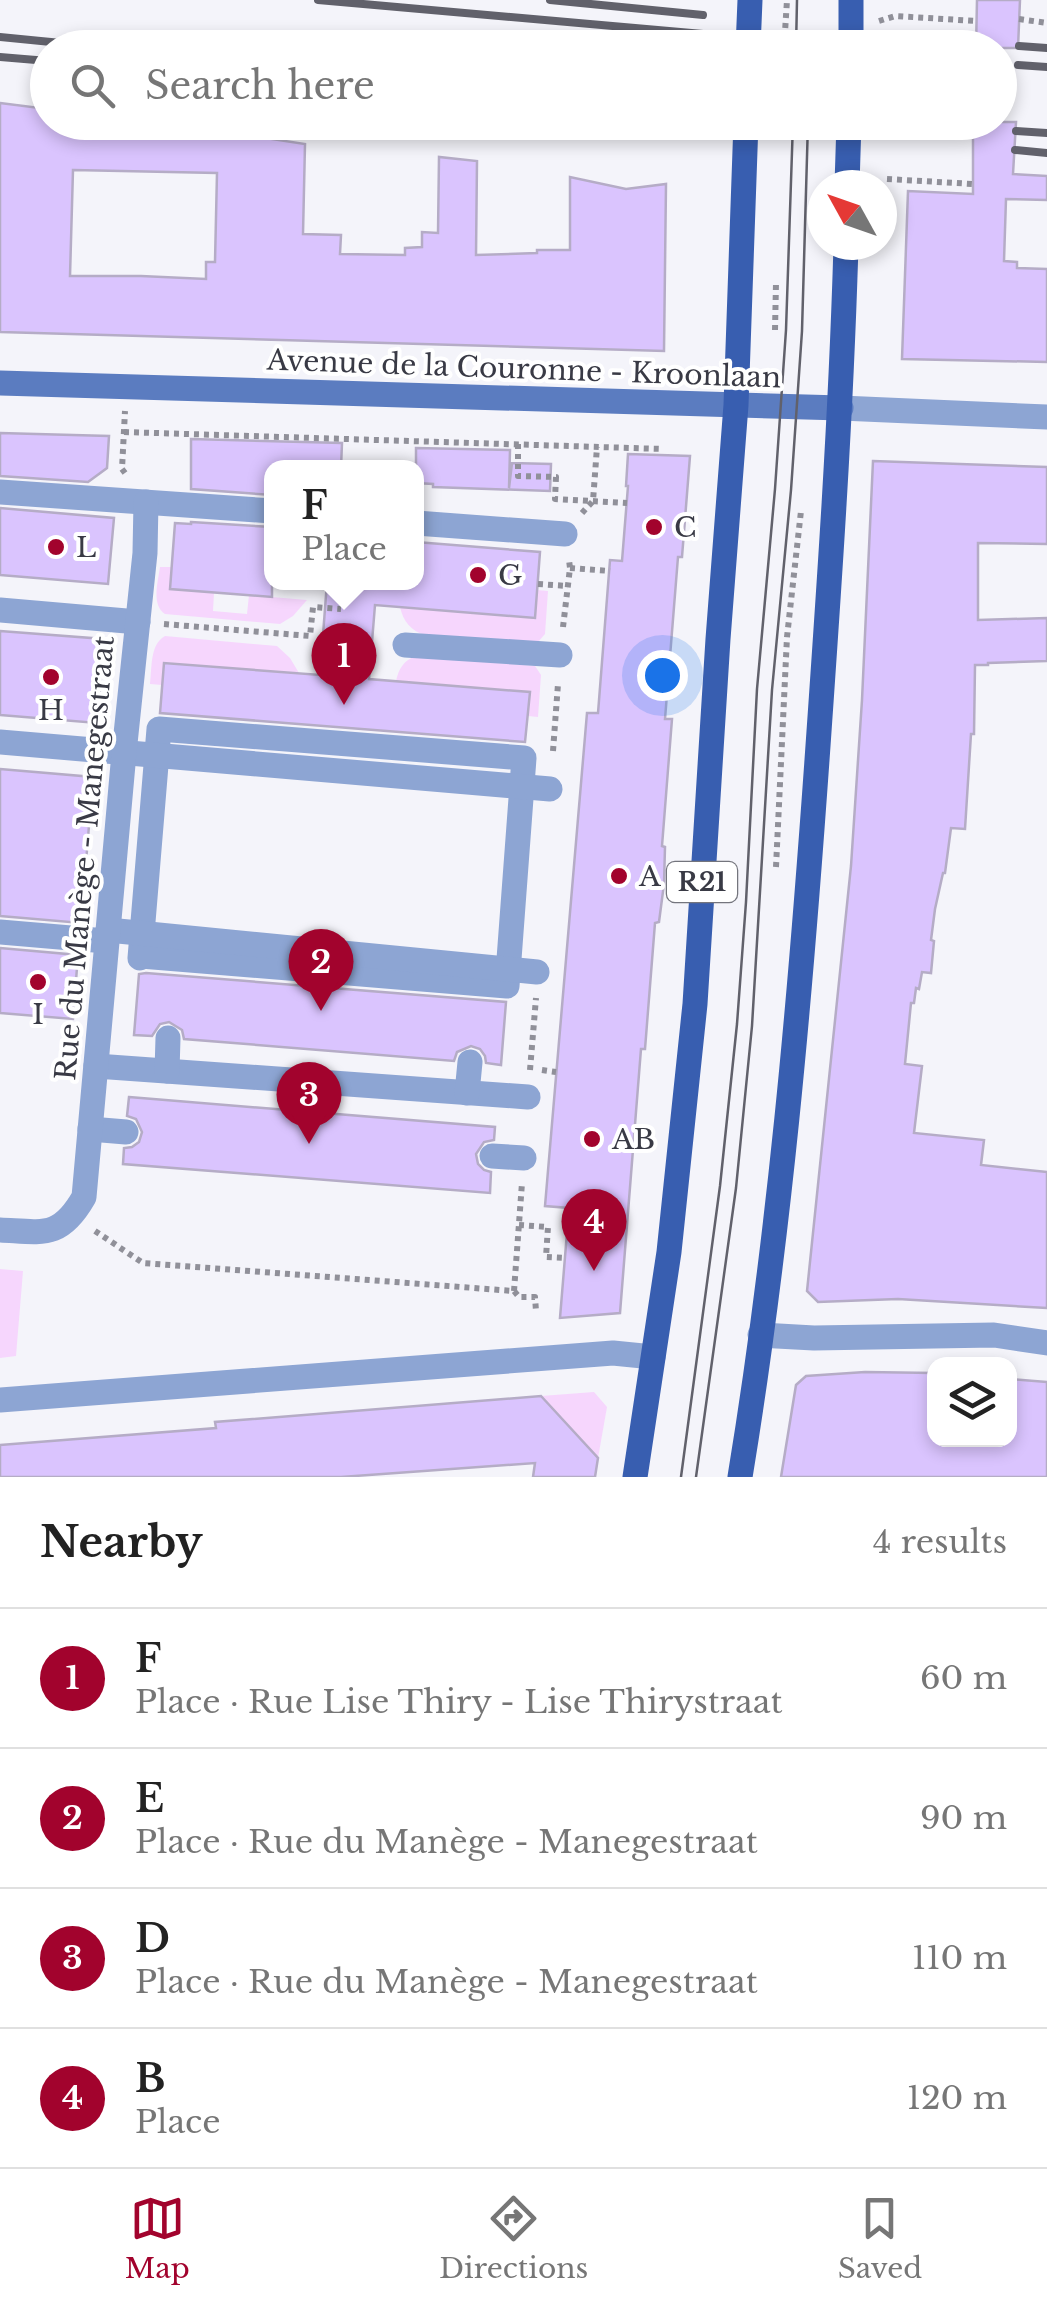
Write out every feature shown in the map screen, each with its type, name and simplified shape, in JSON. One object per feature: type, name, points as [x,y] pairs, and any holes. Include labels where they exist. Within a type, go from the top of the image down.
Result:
[{"type":"main road","points":[[749,30],[750,0]]},
{"type":"main road","points":[[850,30],[851,0]]},
{"type":"main road","name":"R21","points":[[635,1477],[669,1252],[696,1004],[706,804],[736,405],[745,140]]},
{"type":"main road","points":[[847,170],[848,140]]},
{"type":"main road","points":[[740,1477],[787,1115],[841,408],[846,260]]},
{"type":"main road","name":"Avenue de la Couronne - Kroonlaan","points":[[0,383],[841,408]]},
{"type":"street","name":"Avenue de la Couronne - Kroonlaan","points":[[841,408],[1047,417]]},
{"type":"street","points":[[0,492],[264,510]]},
{"type":"street","name":"Rue du Manège - Manegestraat","points":[[73,1216],[84,1197],[145,553],[146,502]]},
{"type":"street","points":[[424,523],[565,534]]},
{"type":"street","points":[[0,610],[138,622]]},
{"type":"street","points":[[405,644],[560,655]]},
{"type":"street","points":[[0,742],[550,789]]},
{"type":"street","points":[[142,934],[156,756]]},
{"type":"street","points":[[508,968],[522,787]]},
{"type":"street","points":[[0,932],[142,934],[538,972]]},
{"type":"street","points":[[167,1071],[168,1038]]},
{"type":"street","points":[[467,1093],[470,1062]]},
{"type":"street","points":[[96,1066],[528,1097]]},
{"type":"street","points":[[90,1129],[126,1132]]},
{"type":"street","points":[[492,1156],[524,1158]]},
{"type":"street","points":[[0,1230],[49,1232],[73,1216]]},
{"type":"street","points":[[760,1335],[994,1335],[1047,1343]]},
{"type":"street","points":[[0,1400],[613,1353],[653,1357]]},
{"type":"path","points":[[783,30],[786,0]]},
{"type":"path","points":[[876,22],[895,16],[976,21]]},
{"type":"path","points":[[1020,19],[1047,22]]},
{"type":"path","points":[[897,180],[973,184]]},
{"type":"path","points":[[774,330],[776,282]]},
{"type":"path","points":[[124,432],[663,450]]},
{"type":"path","points":[[518,444],[518,476],[556,478],[555,500],[626,502]]},
{"type":"path","points":[[592,501],[597,447]]},
{"type":"path","points":[[775,885],[787,637],[801,510]]},
{"type":"path","points":[[570,568],[610,571]]},
{"type":"path","points":[[538,584],[568,586]]},
{"type":"path","points":[[138,622],[310,636],[313,606],[341,609]]},
{"type":"path","points":[[73,1216],[143,1263],[514,1291],[519,1297],[534,1297],[536,1312]]},
{"type":"path","points":[[519,1225],[548,1228],[546,1257],[565,1258]]},
{"type":"shaded area","points":[[160,567],[171,567],[170,589],[214,593],[213,611],[247,614],[249,595],[307,600],[280,624],[165,614],[157,599]]},
{"type":"shaded area","points":[[537,590],[548,591],[545,634],[538,642],[425,635],[408,625],[400,607],[535,618]]},
{"type":"shaded area","points":[[165,636],[277,646],[299,673],[164,663],[162,685],[150,684],[154,650]]},
{"type":"shaded area","points":[[415,656],[535,666],[541,675],[538,717],[528,716],[529,692],[396,681],[402,666]]},
{"type":"shaded area","points":[[0,1269],[23,1271],[16,1356],[0,1358]]},
{"type":"shaded area","points":[[594,1392],[607,1407],[598,1458],[541,1396]]},
{"type":"building","points":[[977,0],[1020,0],[1018,48],[1017,30],[976,30]]},
{"type":"building","points":[[0,103],[30,107],[30,140],[279,140],[305,144],[303,234],[341,235],[340,254],[405,255],[405,248],[422,247],[422,232],[438,233],[439,157],[477,161],[476,255],[570,250],[570,177],[626,189],[666,184],[664,351],[0,332]],"holes":[[[73,170],[217,173],[215,262],[206,262],[206,279],[70,276]]]},
{"type":"building","points":[[973,140],[1015,140],[1013,174],[1047,176],[1047,200],[1006,199],[1004,261],[1017,262],[1017,268],[1047,269],[1047,362],[902,359],[908,191],[973,194]]},
{"type":"building","points":[[0,433],[109,436],[107,468],[88,482],[0,476]]},
{"type":"building","points":[[191,439],[342,443],[341,460],[264,460],[264,494],[191,489]]},
{"type":"building","points":[[416,448],[510,450],[509,488],[512,463],[551,464],[550,491],[433,487],[424,483],[424,460],[416,460]]},
{"type":"building","points":[[628,454],[690,456],[665,719],[672,719],[662,846],[664,884],[659,922],[655,923],[645,1049],[641,1049],[620,1313],[560,1318],[569,1208],[545,1206],[587,713],[598,713],[610,560],[622,561]]},
{"type":"building","points":[[873,461],[1047,467],[1047,544],[978,543],[978,620],[1047,618],[1047,661],[975,665],[974,734],[965,829],[951,828],[935,909],[931,973],[922,972],[911,1003],[905,1064],[922,1066],[914,1133],[984,1140],[981,1165],[1047,1172],[1047,1308],[898,1299],[818,1302],[807,1291],[851,866]]},
{"type":"building","name":"L","points":[[0,508],[114,518],[108,584],[0,575]]},
{"type":"building","points":[[175,523],[264,527],[264,590],[272,590],[272,597],[170,589]]},
{"type":"building","points":[[424,543],[540,552],[535,618],[375,605],[369,679],[530,692],[525,742],[160,713],[164,663],[320,675],[326,590],[424,590]]},
{"type":"building","name":"H","points":[[0,631],[104,639],[97,723],[0,715]]},
{"type":"building","points":[[0,769],[93,777],[81,923],[0,916]]},
{"type":"building","name":"I","points":[[0,948],[78,955],[73,1019],[0,1013]]},
{"type":"building","points":[[139,974],[506,1002],[501,1065],[486,1063],[480,1049],[471,1046],[457,1052],[454,1061],[184,1039],[182,1030],[169,1022],[160,1024],[152,1036],[134,1035]]},
{"type":"building","points":[[129,1097],[495,1127],[494,1140],[484,1142],[476,1154],[478,1164],[491,1172],[490,1193],[123,1164],[124,1148],[139,1142],[142,1132],[136,1119],[127,1116]]},
{"type":"building","points":[[927,1373],[927,1447],[1017,1447],[1017,1380],[1047,1382],[1047,1477],[781,1477],[796,1385],[806,1376]]},
{"type":"building","points":[[541,1396],[598,1458],[595,1477],[533,1477],[535,1463],[341,1477],[0,1477],[0,1445],[216,1428],[215,1422]]},
{"type":"tram line","points":[[796,30],[797,0]]},
{"type":"tram line","points":[[681,1477],[720,1186],[737,1024],[757,689],[786,330],[792,140]]},
{"type":"tram line","points":[[696,1477],[736,1188],[752,1026],[772,690],[802,331],[807,140]]},
{"type":"railway","points":[[318,0],[658,30]]},
{"type":"railway","points":[[550,0],[703,15]]},
{"type":"railway","points":[[0,37],[30,40]]},
{"type":"railway","points":[[1019,46],[1047,48]]},
{"type":"railway","points":[[0,57],[30,60]]},
{"type":"railway","points":[[1018,65],[1047,67]]},
{"type":"railway","points":[[1017,131],[1047,133]]},
{"type":"railway","points":[[1015,150],[1047,153]]},
{"type":"place","name":"C","points":[[654,527]]},
{"type":"place","name":"L","points":[[56,547]]},
{"type":"place","name":"G","points":[[478,575]]},
{"type":"place","name":"H","points":[[51,677]]},
{"type":"place","name":"F","points":[[344,705]]},
{"type":"place","name":"A","points":[[619,876]]},
{"type":"place","name":"I","points":[[38,982]]},
{"type":"place","name":"E","points":[[321,1011]]},
{"type":"place","name":"AB","points":[[592,1139]]},
{"type":"place","name":"D","points":[[309,1144]]},
{"type":"place","name":"B","points":[[594,1271]]}]
